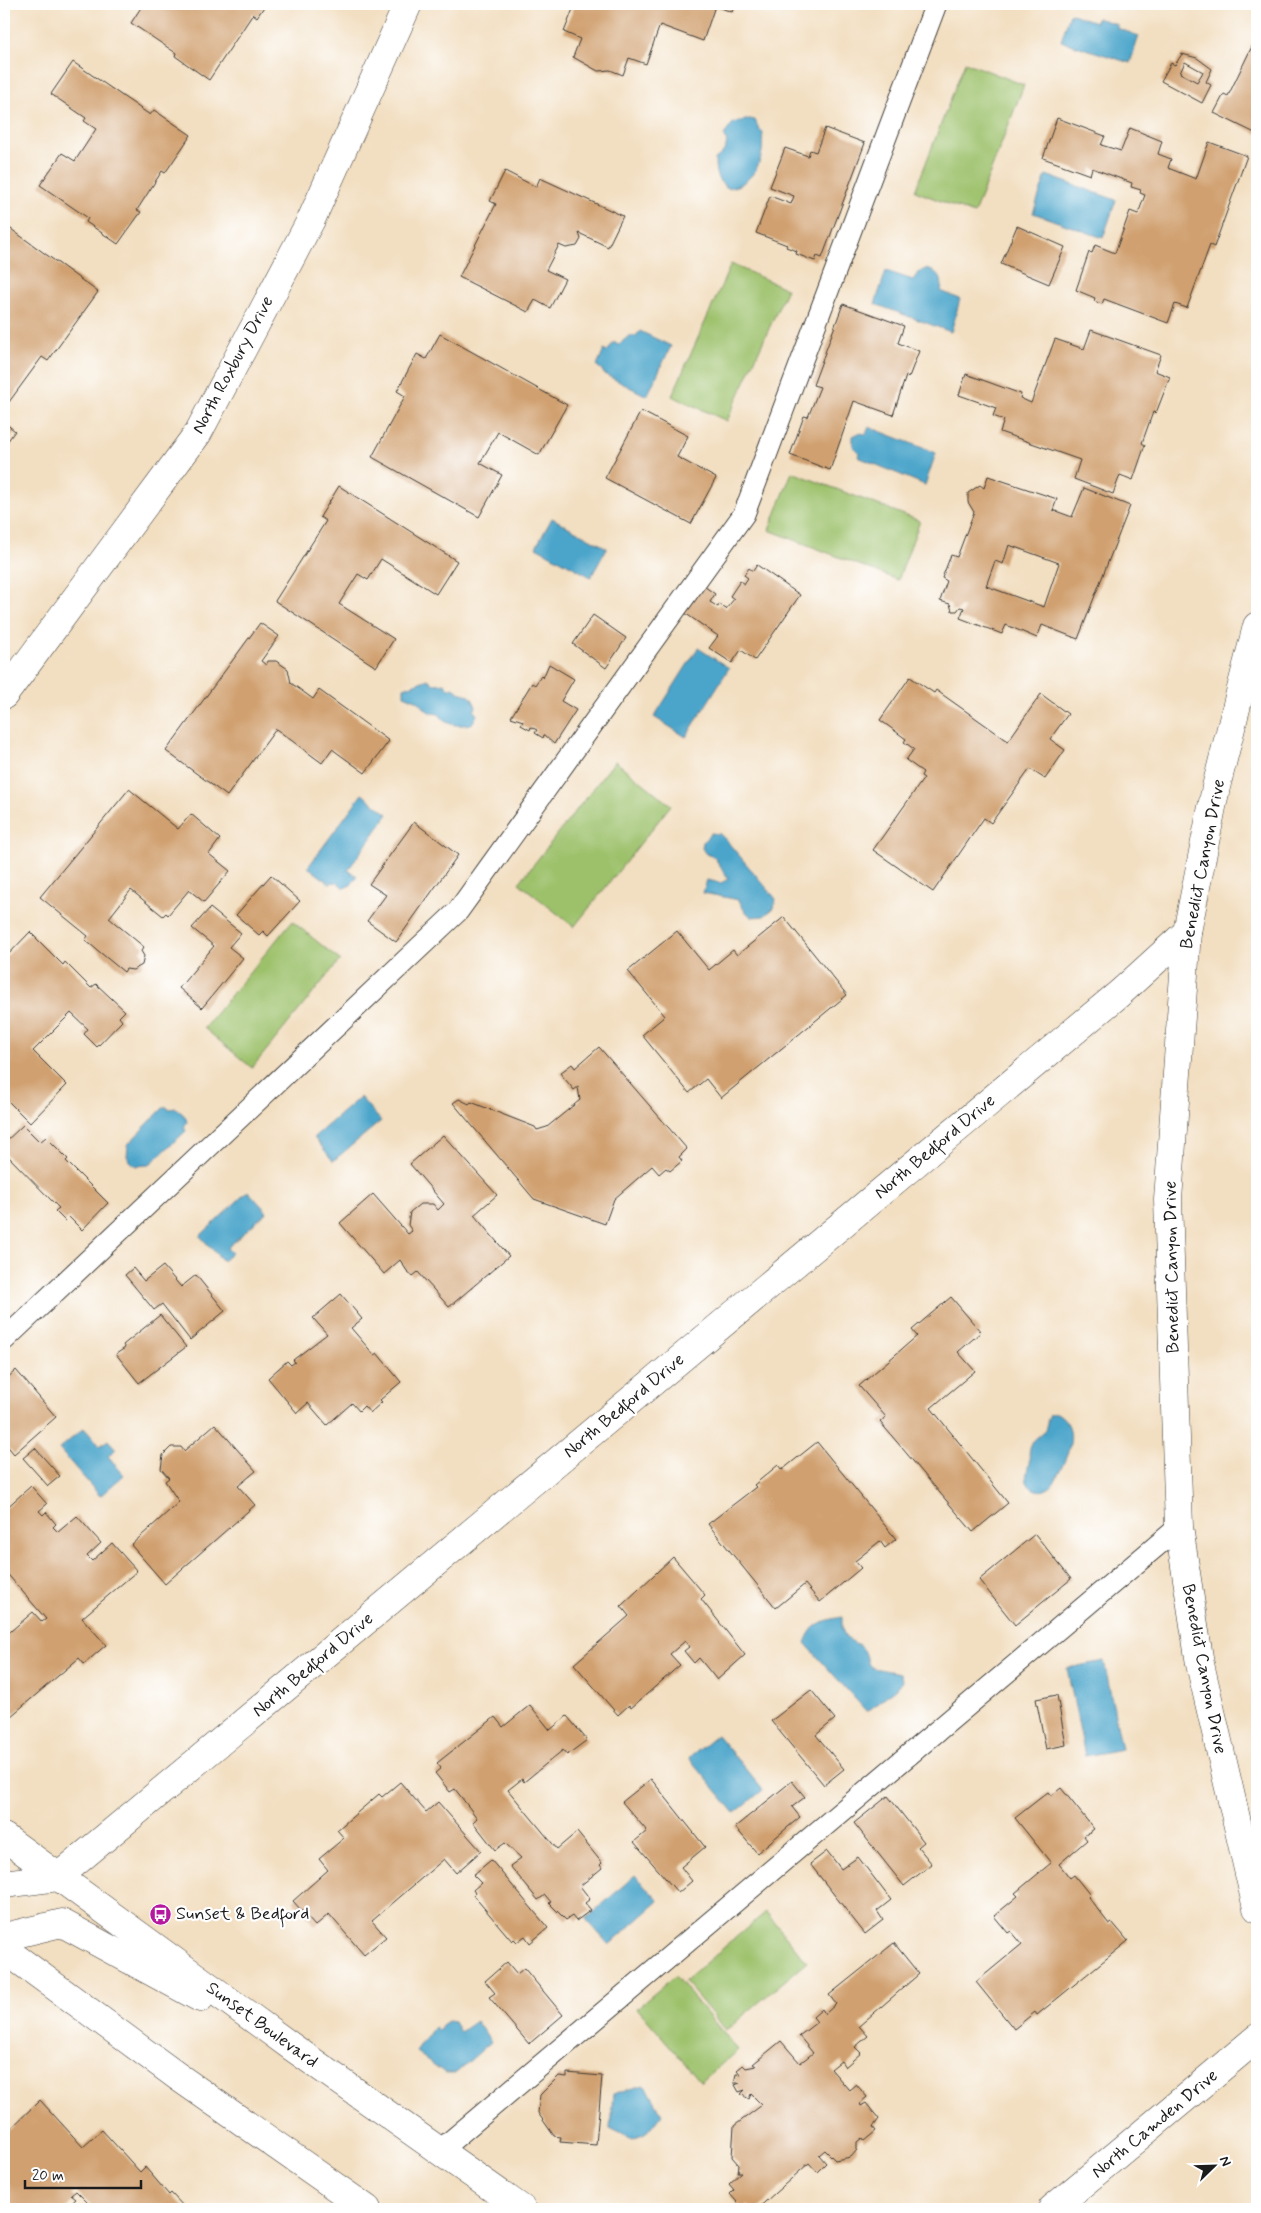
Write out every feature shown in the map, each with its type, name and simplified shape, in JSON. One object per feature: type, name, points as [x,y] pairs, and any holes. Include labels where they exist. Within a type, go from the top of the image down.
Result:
[{"type":"street","name":"North Roxbury Drive","points":[[4,695],[198,433],[311,220],[408,4]]},
{"type":"street","name":"Benedict Canyon Drive","points":[[1257,626],[1216,787],[1187,932],[1168,1200],[1179,1527],[1200,1664],[1257,1908]]},
{"type":"street","name":"North Bedford Drive","points":[[58,1877],[1120,993],[1187,932]]},
{"type":"street","name":"Sunset Boulevard","points":[[4,1837],[438,2152],[522,2209]]},
{"type":"street","points":[[4,1884],[58,1877]]},
{"type":"street","points":[[4,1937],[62,1924],[292,2047]]},
{"type":"street","points":[[4,1949],[178,2076],[366,2209]]},
{"type":"street","name":"North Camden Drive","points":[[1052,2209],[1257,2038]]},
{"type":"lane","points":[[4,1340],[458,912],[744,514],[936,4]]},
{"type":"lane","points":[[438,2152],[1179,1527]]},
{"type":"green space","points":[[965,62],[1024,85],[974,214],[915,191]]},
{"type":"green space","points":[[731,264],[787,289],[727,421],[672,396]]},
{"type":"green space","points":[[792,472],[920,521],[898,580],[769,530]]},
{"type":"green space","points":[[615,761],[671,805],[574,927],[519,883]]},
{"type":"green space","points":[[292,921],[340,960],[252,1068],[204,1028]]},
{"type":"green space","points":[[766,1912],[807,1962],[726,2030],[684,1981]]},
{"type":"green space","points":[[675,1976],[738,2050],[701,2082],[637,2008]]},
{"type":"water","points":[[1070,13],[1096,22],[1097,18],[1117,24],[1117,28],[1139,36],[1130,63],[1061,41]]},
{"type":"water","points":[[750,119],[755,120],[759,129],[763,132],[760,159],[751,176],[741,184],[728,188],[717,176],[715,159],[725,148],[726,139],[724,135],[733,123]]},
{"type":"water","points":[[1046,175],[1116,200],[1103,238],[1033,213]]},
{"type":"water","points":[[925,269],[937,273],[942,282],[941,291],[960,299],[951,332],[875,304],[886,271],[913,280],[918,273]]},
{"type":"water","points":[[640,331],[671,346],[647,396],[604,374],[597,366],[604,350],[607,352],[614,342],[618,345],[629,336],[636,336]]},
{"type":"water","points":[[869,427],[936,453],[925,485],[858,457],[859,453],[853,446],[853,436],[859,433],[866,434]]},
{"type":"water","points":[[552,518],[607,548],[591,577],[536,547]]},
{"type":"water","points":[[698,648],[729,668],[686,737],[654,717]]},
{"type":"water","points":[[428,679],[434,684],[445,683],[448,689],[454,687],[458,692],[471,698],[476,707],[474,711],[477,715],[472,724],[457,725],[449,723],[439,714],[427,711],[419,702],[404,695],[404,688]]},
{"type":"water","points":[[362,794],[388,814],[348,870],[357,876],[351,885],[344,888],[337,882],[329,883],[308,867]]},
{"type":"water","points":[[711,833],[720,834],[726,840],[776,899],[774,908],[764,916],[751,917],[744,910],[739,900],[703,893],[707,880],[721,883],[728,879],[715,858],[705,853],[702,848],[703,842]]},
{"type":"water","points":[[360,1097],[381,1121],[333,1161],[314,1137]]},
{"type":"water","points":[[165,1106],[169,1109],[176,1108],[185,1116],[187,1122],[184,1127],[186,1131],[149,1165],[136,1166],[130,1162],[127,1156],[128,1144]]},
{"type":"water","points":[[248,1191],[267,1212],[227,1248],[232,1253],[223,1261],[200,1236]]},
{"type":"water","points":[[1057,1413],[1068,1425],[1070,1432],[1069,1448],[1053,1484],[1046,1490],[1037,1490],[1029,1485],[1026,1479],[1030,1447],[1033,1441],[1044,1431],[1050,1414]]},
{"type":"water","points":[[84,1428],[100,1446],[108,1440],[116,1449],[108,1456],[124,1475],[100,1496],[59,1449]]},
{"type":"water","points":[[842,1617],[842,1629],[846,1638],[863,1649],[868,1663],[873,1668],[900,1673],[903,1682],[867,1712],[805,1643],[811,1631],[819,1624]]},
{"type":"water","points":[[1104,1661],[1122,1749],[1085,1756],[1067,1668]]},
{"type":"water","points":[[717,1735],[763,1790],[735,1813],[689,1758]]},
{"type":"water","points":[[635,1875],[659,1901],[609,1945],[586,1919]]},
{"type":"water","points":[[448,2021],[454,2022],[460,2032],[476,2021],[491,2042],[456,2073],[445,2073],[416,2052],[434,2027],[439,2031],[442,2025]]},
{"type":"water","points":[[643,2085],[648,2089],[662,2114],[646,2134],[632,2139],[610,2128],[613,2094]]},
{"type":"building","points":[[139,4],[266,4],[257,17],[253,14],[209,80],[175,56],[176,53],[131,23],[142,6]]},
{"type":"building","points":[[575,4],[735,4],[732,12],[715,6],[703,41],[660,25],[646,64],[629,58],[623,75],[610,70],[598,71],[573,57],[580,39],[564,32]]},
{"type":"building","points":[[1257,36],[1257,134],[1214,113],[1224,94],[1228,96]]},
{"type":"building","points":[[1182,54],[1197,58],[1212,69],[1206,82],[1211,85],[1202,103],[1161,81],[1171,63],[1175,65]],"holes":[[[1185,62],[1203,72],[1197,82],[1180,73]]]},
{"type":"building","points":[[73,62],[150,115],[154,110],[191,135],[165,173],[162,171],[137,210],[141,212],[118,244],[86,222],[88,218],[40,185],[62,153],[75,161],[96,129],[84,121],[86,118],[51,94]]},
{"type":"building","points":[[1057,118],[1105,136],[1101,145],[1121,151],[1130,128],[1162,141],[1158,154],[1171,159],[1168,168],[1196,179],[1209,142],[1247,156],[1214,247],[1210,245],[1187,308],[1175,304],[1168,323],[1104,299],[1102,304],[1094,301],[1095,298],[1076,290],[1089,252],[1092,253],[1095,245],[1115,253],[1130,211],[1138,214],[1145,195],[1140,193],[1141,190],[1131,187],[1132,183],[1092,168],[1090,175],[1043,158]]},
{"type":"building","points":[[825,128],[865,143],[822,258],[817,256],[815,261],[796,254],[797,251],[786,247],[787,245],[756,233],[770,196],[791,204],[794,196],[770,187],[785,148],[808,156],[810,150],[816,152]]},
{"type":"building","points":[[505,171],[536,187],[540,178],[623,216],[608,247],[579,233],[581,239],[577,246],[566,248],[559,245],[546,270],[565,279],[550,308],[535,300],[528,312],[459,277],[496,204],[490,201]]},
{"type":"building","points":[[4,224],[98,292],[48,361],[42,357],[9,402],[4,398]]},
{"type":"building","points":[[1017,226],[1065,247],[1049,284],[1001,264]]},
{"type":"building","points":[[843,304],[904,326],[898,343],[919,351],[909,377],[906,376],[893,415],[854,401],[830,470],[790,455],[804,416],[808,417],[820,387],[813,385]]},
{"type":"building","points":[[1091,330],[1161,355],[1155,371],[1170,377],[1156,413],[1153,412],[1142,443],[1145,445],[1133,480],[1120,475],[1113,494],[1074,479],[1080,460],[1000,432],[1004,420],[993,416],[996,408],[959,395],[966,374],[1021,394],[1020,398],[1031,403],[1055,339],[1084,349]]},
{"type":"building","points":[[440,334],[567,405],[539,455],[498,432],[480,463],[502,475],[479,517],[372,457],[405,396],[397,391],[417,354],[426,359]]},
{"type":"building","points":[[641,411],[688,436],[677,457],[716,478],[691,524],[605,478]]},
{"type":"building","points":[[4,422],[15,431],[4,446]]},
{"type":"building","points":[[988,476],[1057,499],[1053,510],[1072,517],[1084,488],[1130,506],[1078,639],[1042,625],[1037,638],[1006,625],[1002,634],[960,618],[964,608],[960,607],[957,611],[952,611],[950,604],[940,601],[947,581],[942,578],[951,555],[957,557],[974,512],[968,502],[968,493],[980,485],[984,488]],"holes":[[[1009,545],[1059,563],[1044,607],[986,586],[995,561],[1003,564]]]},
{"type":"building","points":[[339,486],[457,561],[436,594],[381,559],[368,580],[358,574],[339,604],[394,639],[376,667],[275,601],[326,521],[320,517]]},
{"type":"building","points":[[757,565],[800,595],[755,660],[741,650],[732,663],[709,648],[718,636],[682,611],[701,584],[715,594],[710,602],[718,607],[719,604],[726,609],[734,599],[730,596],[740,581],[744,584],[748,578],[744,575],[749,568],[753,571]]},
{"type":"building","points":[[593,615],[626,638],[606,668],[573,644]]},
{"type":"building","points":[[260,623],[279,636],[261,661],[266,665],[268,661],[276,661],[288,669],[291,683],[313,699],[319,690],[389,741],[365,773],[332,749],[322,763],[276,729],[227,796],[166,751]]},
{"type":"building","points":[[549,664],[574,679],[561,701],[576,710],[554,744],[544,735],[543,738],[535,733],[537,730],[531,727],[530,730],[521,725],[523,721],[511,717],[532,683],[535,685],[541,676],[543,678]]},
{"type":"building","points":[[910,677],[934,693],[936,690],[1008,741],[1041,694],[1068,714],[1050,739],[1065,750],[1045,779],[1030,769],[991,823],[984,818],[933,892],[873,850],[924,778],[921,776],[923,772],[906,760],[914,749],[904,742],[906,739],[880,720]]},
{"type":"building","points":[[129,789],[178,829],[191,814],[220,839],[209,854],[230,871],[204,902],[189,890],[168,915],[166,913],[163,916],[131,890],[109,918],[144,947],[141,951],[144,956],[142,965],[133,970],[126,969],[124,972],[85,940],[88,936],[40,897]]},
{"type":"building","points":[[414,822],[458,855],[396,942],[367,921],[386,895],[369,884]]},
{"type":"building","points":[[271,875],[300,901],[268,936],[263,931],[259,935],[236,915]]},
{"type":"building","points":[[210,908],[241,933],[229,947],[243,958],[202,1008],[179,988],[214,946],[192,928]]},
{"type":"building","points":[[784,917],[847,995],[721,1098],[706,1079],[689,1093],[642,1035],[665,1016],[628,971],[677,931],[709,970],[733,950],[737,955]]},
{"type":"building","points":[[30,932],[63,965],[65,962],[91,988],[96,984],[125,1011],[119,1017],[122,1021],[97,1047],[84,1034],[88,1029],[71,1013],[33,1051],[67,1085],[30,1123],[4,1097],[4,959]]},
{"type":"building","points":[[599,1047],[687,1149],[679,1157],[682,1161],[670,1171],[666,1168],[659,1174],[652,1166],[614,1199],[605,1224],[534,1199],[453,1103],[459,1099],[469,1104],[471,1102],[535,1127],[537,1130],[547,1127],[580,1100],[578,1087],[574,1090],[560,1073],[572,1064],[575,1068]]},
{"type":"building","points":[[23,1125],[40,1142],[46,1137],[68,1159],[66,1161],[108,1203],[82,1230],[69,1217],[65,1221],[55,1211],[59,1208],[4,1152],[4,1143]]},
{"type":"building","points":[[443,1135],[497,1195],[474,1215],[509,1256],[449,1307],[418,1272],[413,1276],[407,1271],[400,1260],[384,1274],[340,1223],[373,1194],[408,1234],[412,1231],[408,1225],[410,1212],[420,1204],[433,1204],[438,1210],[444,1204],[410,1164]]},
{"type":"building","points":[[163,1266],[181,1287],[196,1275],[225,1311],[190,1340],[162,1304],[154,1310],[125,1275],[133,1268],[144,1281]]},
{"type":"building","points":[[341,1294],[362,1319],[351,1328],[374,1355],[377,1353],[401,1382],[380,1400],[382,1402],[370,1413],[364,1406],[359,1411],[352,1403],[327,1425],[308,1403],[297,1413],[268,1378],[287,1361],[291,1365],[295,1362],[293,1360],[327,1334],[313,1318]]},
{"type":"building","points":[[951,1297],[981,1332],[958,1352],[975,1371],[931,1408],[1008,1503],[973,1532],[880,1422],[886,1417],[859,1386],[917,1336],[912,1330]]},
{"type":"building","points":[[160,1315],[186,1347],[139,1383],[116,1354],[125,1348],[123,1345]]},
{"type":"building","points":[[16,1370],[56,1417],[14,1454],[4,1442],[4,1414],[8,1411],[4,1407],[4,1381]]},
{"type":"building","points":[[215,1424],[256,1471],[238,1486],[255,1505],[165,1584],[131,1545],[179,1502],[165,1481],[169,1478],[161,1469],[163,1455],[171,1447],[181,1447],[184,1451]]},
{"type":"building","points":[[817,1442],[896,1539],[885,1548],[880,1541],[855,1561],[861,1568],[820,1602],[805,1584],[776,1608],[708,1524],[756,1487],[754,1485],[778,1465],[782,1470]]},
{"type":"building","points":[[35,1448],[60,1476],[48,1486],[23,1458]]},
{"type":"building","points":[[31,1486],[47,1504],[39,1511],[43,1515],[46,1512],[56,1524],[53,1527],[58,1532],[77,1516],[101,1543],[87,1556],[92,1561],[112,1543],[137,1571],[82,1618],[106,1645],[84,1664],[79,1658],[10,1717],[4,1709],[4,1637],[33,1612],[42,1622],[46,1619],[4,1570],[4,1510]]},
{"type":"building","points":[[1035,1534],[1071,1579],[1015,1625],[979,1580]]},
{"type":"building","points":[[673,1557],[705,1595],[701,1599],[745,1655],[717,1680],[699,1658],[694,1663],[684,1651],[689,1647],[685,1641],[670,1654],[680,1665],[631,1708],[629,1705],[618,1715],[574,1664],[629,1616],[621,1606]]},
{"type":"building","points":[[811,1690],[835,1719],[816,1735],[844,1769],[824,1785],[771,1721]]},
{"type":"building","points":[[1057,1695],[1066,1745],[1046,1749],[1036,1699]]},
{"type":"building","points":[[530,1705],[550,1730],[567,1716],[587,1740],[567,1755],[563,1750],[524,1782],[522,1779],[508,1790],[557,1849],[577,1832],[602,1863],[600,1865],[602,1868],[580,1886],[590,1899],[585,1903],[591,1910],[576,1921],[572,1916],[566,1920],[549,1903],[551,1902],[545,1895],[538,1900],[510,1866],[521,1858],[505,1843],[495,1850],[473,1822],[477,1818],[455,1789],[450,1792],[435,1773],[441,1768],[437,1763],[495,1717],[503,1727]]},
{"type":"building","points":[[651,1779],[705,1847],[681,1867],[692,1881],[678,1893],[634,1842],[647,1831],[622,1802]]},
{"type":"building","points":[[792,1781],[805,1797],[792,1807],[800,1817],[757,1853],[735,1827]]},
{"type":"building","points":[[400,1782],[426,1812],[438,1802],[481,1851],[456,1873],[444,1859],[372,1921],[386,1937],[364,1955],[329,1914],[315,1926],[293,1901],[328,1870],[319,1859],[344,1838],[337,1830],[379,1794],[382,1797]]},
{"type":"building","points":[[1061,1788],[1094,1829],[1084,1836],[1087,1840],[1059,1864],[1070,1878],[1074,1875],[1109,1924],[1112,1922],[1128,1941],[1037,2015],[1035,2012],[1014,2029],[976,1982],[1022,1944],[1011,1931],[1008,1933],[994,1916],[1018,1896],[1015,1893],[1051,1863],[1015,1818],[1048,1792],[1051,1796]]},
{"type":"building","points":[[888,1796],[924,1842],[918,1847],[932,1864],[904,1886],[854,1823]]},
{"type":"building","points":[[827,1851],[841,1869],[858,1857],[891,1900],[877,1911],[883,1920],[865,1934],[810,1864]]},
{"type":"building","points":[[491,1860],[548,1928],[530,1943],[525,1936],[517,1942],[514,1939],[512,1941],[473,1895],[475,1893],[473,1890],[481,1883],[473,1875]]},
{"type":"building","points":[[894,1943],[919,1974],[859,2026],[868,2036],[855,2047],[861,2053],[845,2067],[841,2061],[831,2069],[849,2090],[856,2084],[867,2097],[860,2103],[861,2106],[866,2103],[879,2119],[873,2127],[876,2131],[864,2141],[862,2138],[857,2142],[857,2150],[851,2157],[835,2160],[825,2150],[819,2155],[826,2163],[817,2172],[809,2163],[757,2209],[751,2209],[748,2205],[743,2209],[730,2194],[734,2190],[729,2184],[742,2172],[738,2172],[739,2165],[732,2157],[734,2126],[762,2105],[751,2094],[749,2099],[741,2094],[745,2090],[739,2092],[735,2085],[740,2083],[734,2083],[736,2074],[741,2075],[737,2070],[743,2065],[746,2068],[756,2066],[753,2064],[781,2041],[800,2063],[813,2053],[799,2036],[817,2022],[813,2017],[822,2009],[825,2014],[836,2004],[829,1995]]},
{"type":"building","points":[[507,1962],[517,1974],[524,1968],[563,2015],[529,2044],[489,1997],[495,1993],[485,1981]]},
{"type":"building","points":[[567,2073],[602,2076],[596,2145],[560,2142],[561,2137],[554,2136],[538,2113],[540,2095],[559,2076],[567,2077]]},
{"type":"building","points":[[40,2100],[83,2147],[102,2130],[140,2172],[145,2167],[169,2195],[171,2193],[186,2209],[94,2209],[76,2191],[71,2195],[76,2199],[65,2209],[4,2209],[4,2135]]},
{"type":"place","name":"Sunset & Bedford","points":[[160,1914]]}]
